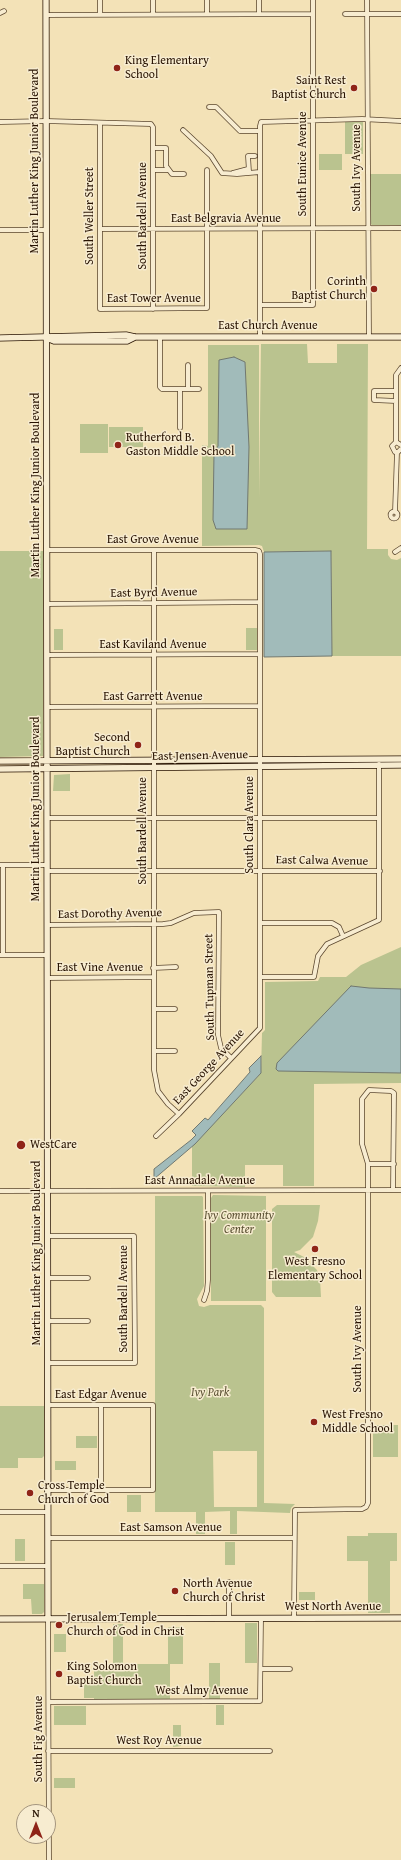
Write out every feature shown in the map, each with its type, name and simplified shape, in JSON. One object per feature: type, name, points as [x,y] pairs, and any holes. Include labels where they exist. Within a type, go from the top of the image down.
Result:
[{"type":"street","name":"Martin Luther King Junior Boulevard","points":[[46,0],[48,1618]]},
{"type":"street","points":[[100,0],[100,15]]},
{"type":"street","points":[[153,0],[153,14]]},
{"type":"street","points":[[207,0],[207,14]]},
{"type":"street","points":[[259,0],[259,14]]},
{"type":"street","name":"South Eunice Avenue","points":[[260,305],[313,305],[314,0]]},
{"type":"street","name":"South Ivy Avenue","points":[[367,0],[367,228],[369,337]]},
{"type":"street","points":[[46,15],[313,14]]},
{"type":"street","points":[[345,14],[401,14]]},
{"type":"street","points":[[209,107],[216,107],[240,131],[260,131]]},
{"type":"street","points":[[0,122],[46,120],[100,123]]},
{"type":"street","points":[[260,337],[260,131],[262,122],[313,120],[401,121]]},
{"type":"street","name":"South Bardell Avenue","points":[[100,123],[151,124],[153,128],[153,309]]},
{"type":"street","name":"South Weller Street","points":[[100,123],[100,309]]},
{"type":"street","points":[[183,130],[211,156],[221,173],[246,174],[248,170],[248,156],[255,156]]},
{"type":"street","points":[[153,148],[166,148],[166,166],[172,174],[184,174]]},
{"type":"street","points":[[153,170],[169,170]]},
{"type":"street","points":[[206,229],[207,170]]},
{"type":"street","points":[[248,170],[260,172]]},
{"type":"street","name":"East Belgravia Avenue","points":[[100,230],[401,228]]},
{"type":"street","name":"East Tower Avenue","points":[[100,309],[207,308],[206,229]]},
{"type":"street","points":[[0,230],[46,230]]},
{"type":"street","name":"East Church Avenue","points":[[0,338],[126,335],[135,337],[401,337]]},
{"type":"street","points":[[160,337],[160,387],[162,389],[199,389]]},
{"type":"street","points":[[188,365],[188,389]]},
{"type":"street","points":[[397,514],[396,452],[392,448],[393,444],[396,442],[396,375],[401,368]]},
{"type":"street","points":[[180,389],[180,428]]},
{"type":"street","points":[[396,391],[374,391],[374,400],[396,401]]},
{"type":"street","points":[[396,442],[401,445]]},
{"type":"street","points":[[396,452],[401,449]]},
{"type":"street","points":[[397,514],[401,508]]},
{"type":"street","points":[[395,552],[401,548]]},
{"type":"street","name":"East Grove Avenue","points":[[47,550],[259,551]]},
{"type":"street","name":"South Bardell Avenue","points":[[154,550],[154,1078],[158,1091],[168,1104],[179,1114]]},
{"type":"street","name":"South Clara Avenue","points":[[259,551],[260,1028]]},
{"type":"street","name":"East Byrd Avenue","points":[[47,604],[260,602]]},
{"type":"street","name":"East Kaviland Avenue","points":[[47,655],[260,654]]},
{"type":"street","name":"East Garrett Avenue","points":[[47,707],[259,706]]},
{"type":"street","points":[[260,977],[314,977],[315,965],[320,952],[327,944],[379,920],[380,871],[378,758]]},
{"type":"street","name":"East Jensen Avenue","points":[[0,761],[47,762],[401,759]]},
{"type":"street","name":"East Jensen Avenue","points":[[0,769],[401,765]]},
{"type":"street","points":[[47,818],[378,818]]},
{"type":"street","points":[[1,865],[2,955]]},
{"type":"street","name":"East Calwa Avenue","points":[[1,865],[47,868],[153,870],[380,871]]},
{"type":"street","name":"East Dorothy Avenue","points":[[47,925],[171,923],[194,913],[219,912]]},
{"type":"street","name":"South Tupman Street","points":[[219,912],[218,1035],[222,1048],[231,1058]]},
{"type":"street","points":[[260,923],[332,923],[339,927],[343,936]]},
{"type":"street","name":"East Vine Avenue","points":[[2,955],[47,955]]},
{"type":"street","points":[[153,968],[176,967]]},
{"type":"street","name":"East Vine Avenue","points":[[47,978],[153,977]]},
{"type":"street","points":[[154,1009],[175,1009]]},
{"type":"street","name":"East George Avenue","points":[[156,1136],[179,1114],[260,1028]]},
{"type":"street","points":[[154,1051],[175,1051]]},
{"type":"street","name":"South Ivy Avenue","points":[[294,1538],[295,1510],[362,1509],[366,1507],[368,1503],[368,1164],[362,1144],[363,1097],[369,1090],[391,1090],[394,1094],[394,1164]]},
{"type":"street","points":[[368,1164],[394,1164],[393,1190]]},
{"type":"street","name":"East Annadale Avenue","points":[[0,1191],[401,1190]]},
{"type":"street","points":[[204,1300],[208,1291],[208,1191]]},
{"type":"street","name":"South Bardell Avenue","points":[[48,1236],[134,1236],[134,1363],[48,1363]]},
{"type":"street","points":[[48,1278],[88,1278]]},
{"type":"street","points":[[48,1321],[88,1321]]},
{"type":"street","name":"East Edgar Avenue","points":[[48,1405],[153,1405],[153,1490],[101,1490]]},
{"type":"street","points":[[47,1490],[101,1490],[101,1405]]},
{"type":"street","points":[[0,1512],[47,1512]]},
{"type":"street","name":"East Samson Avenue","points":[[48,1538],[294,1538]]},
{"type":"street","points":[[294,1538],[294,1618]]},
{"type":"street","points":[[0,1566],[48,1566]]},
{"type":"street","points":[[229,1582],[229,1618]]},
{"type":"street","name":"South Fig Avenue","points":[[48,1618],[49,1860]]},
{"type":"street","points":[[261,1618],[261,1669],[290,1669]]},
{"type":"street","name":"West North Avenue","points":[[0,1619],[401,1618]]},
{"type":"street","name":"West Almy Avenue","points":[[49,1702],[260,1701],[261,1669]]},
{"type":"street","name":"West Roy Avenue","points":[[48,1751],[270,1751]]},
{"type":"green space","points":[[345,121],[363,121],[363,154],[345,154]]},
{"type":"green space","points":[[319,154],[342,154],[342,170],[319,170]]},
{"type":"green space","points":[[368,174],[401,174],[401,225],[372,225],[370,223]]},
{"type":"green space","points":[[261,344],[307,344],[308,363],[337,363],[337,344],[368,344],[367,549],[388,549],[388,555],[391,559],[397,560],[401,558],[401,656],[332,656],[331,551],[264,552],[262,546],[259,545],[202,546],[202,445],[208,446],[208,345],[259,345],[259,498]]},
{"type":"green space","points":[[80,424],[108,424],[108,453],[80,453]]},
{"type":"green space","points":[[109,427],[143,427],[143,447],[109,447]]},
{"type":"green space","points":[[0,551],[43,551],[43,756],[0,757]]},
{"type":"green space","points":[[246,628],[257,628],[257,650],[246,650]]},
{"type":"green space","points":[[54,629],[63,629],[63,650],[54,650]]},
{"type":"green space","points":[[70,774],[70,791],[53,791],[54,775]]},
{"type":"green space","points":[[401,947],[401,1083],[314,1084],[314,1186],[283,1186],[283,1165],[245,1165],[245,1187],[192,1186],[192,1146],[261,1073],[262,1033],[265,1030],[265,982],[318,981],[320,977],[346,977],[361,965]]},
{"type":"green space","name":"Ivy Community Center","points":[[213,1195],[266,1196],[266,1301],[211,1301],[211,1198]]},
{"type":"green space","name":"Ivy Park","points":[[155,1196],[202,1196],[204,1286],[197,1299],[199,1306],[261,1305],[264,1308],[264,1503],[295,1504],[291,1508],[290,1513],[237,1511],[237,1534],[230,1534],[230,1511],[205,1512],[205,1534],[196,1534],[196,1512],[155,1512]],"holes":[[[213,1451],[257,1451],[257,1507],[214,1507]]]},
{"type":"green space","points":[[277,1205],[320,1205],[318,1221],[313,1237],[300,1250],[294,1252],[304,1257],[317,1270],[320,1279],[321,1297],[276,1297],[272,1292],[272,1209]]},
{"type":"green space","points":[[0,1406],[44,1406],[44,1456],[42,1458],[18,1458],[18,1468],[0,1468]]},
{"type":"green space","points":[[373,1425],[398,1425],[398,1457],[373,1457]]},
{"type":"green space","points":[[76,1436],[97,1436],[97,1448],[76,1448]]},
{"type":"green space","points":[[55,1461],[76,1461],[76,1470],[55,1470]]},
{"type":"green space","points":[[127,1495],[141,1495],[141,1512],[127,1512]]},
{"type":"green space","points":[[368,1533],[397,1533],[397,1561],[390,1561],[390,1613],[368,1613],[368,1561],[347,1561],[347,1536],[368,1536]]},
{"type":"green space","points":[[15,1539],[25,1539],[25,1561],[15,1561]]},
{"type":"green space","points":[[225,1542],[235,1542],[235,1565],[225,1565]]},
{"type":"green space","points":[[23,1584],[44,1584],[44,1612],[42,1614],[32,1614],[31,1599],[23,1599]]},
{"type":"green space","points":[[299,1592],[315,1592],[315,1600],[299,1600]]},
{"type":"green space","points":[[245,1623],[257,1623],[257,1663],[245,1663]]},
{"type":"green space","points":[[113,1624],[123,1624],[123,1664],[168,1664],[168,1627],[183,1627],[183,1664],[170,1664],[170,1699],[84,1698],[84,1682],[94,1681],[94,1664],[113,1664]]},
{"type":"green space","points":[[54,1634],[66,1634],[66,1652],[54,1652]]},
{"type":"green space","points":[[209,1663],[220,1663],[220,1699],[209,1699]]},
{"type":"green space","points":[[216,1705],[224,1705],[224,1725],[216,1725]]},
{"type":"green space","points":[[54,1706],[86,1706],[86,1725],[54,1725]]},
{"type":"green space","points":[[173,1725],[181,1725],[181,1746],[173,1747]]},
{"type":"green space","points":[[54,1778],[75,1778],[75,1788],[54,1788]]},
{"type":"water","points":[[234,357],[245,362],[249,447],[247,529],[216,529],[213,520],[214,454],[218,446],[219,360]]},
{"type":"water","points":[[331,551],[332,656],[264,657],[264,552]]},
{"type":"water","points":[[351,986],[401,989],[401,1073],[278,1071],[276,1069],[277,1063]]},
{"type":"water","points":[[261,1056],[261,1073],[195,1144],[154,1179],[154,1169],[196,1135],[192,1131],[205,1118],[208,1120],[250,1072],[249,1068]]},
{"type":"place","name":"King Elementary School","points":[[117,68]]},
{"type":"place","name":"Saint Rest Baptist Church","points":[[354,88]]},
{"type":"place","name":"Corinth Baptist Church","points":[[374,289]]},
{"type":"place","name":"Rutherford B. Gaston Middle School","points":[[118,445]]},
{"type":"place","name":"Second Baptist Church","points":[[138,745]]},
{"type":"place","name":"WestCare","points":[[21,1145]]},
{"type":"place","name":"West Fresno Elementary School","points":[[315,1249]]},
{"type":"place","name":"West Fresno Middle School","points":[[314,1422]]},
{"type":"place","name":"Cross Temple Church of God","points":[[30,1493]]},
{"type":"place","name":"North Avenue Church of Christ","points":[[175,1591]]},
{"type":"place","name":"Jerusalem Temple Church of God in Christ","points":[[59,1625]]},
{"type":"place","name":"King Solomon Baptist Church","points":[[59,1674]]}]
